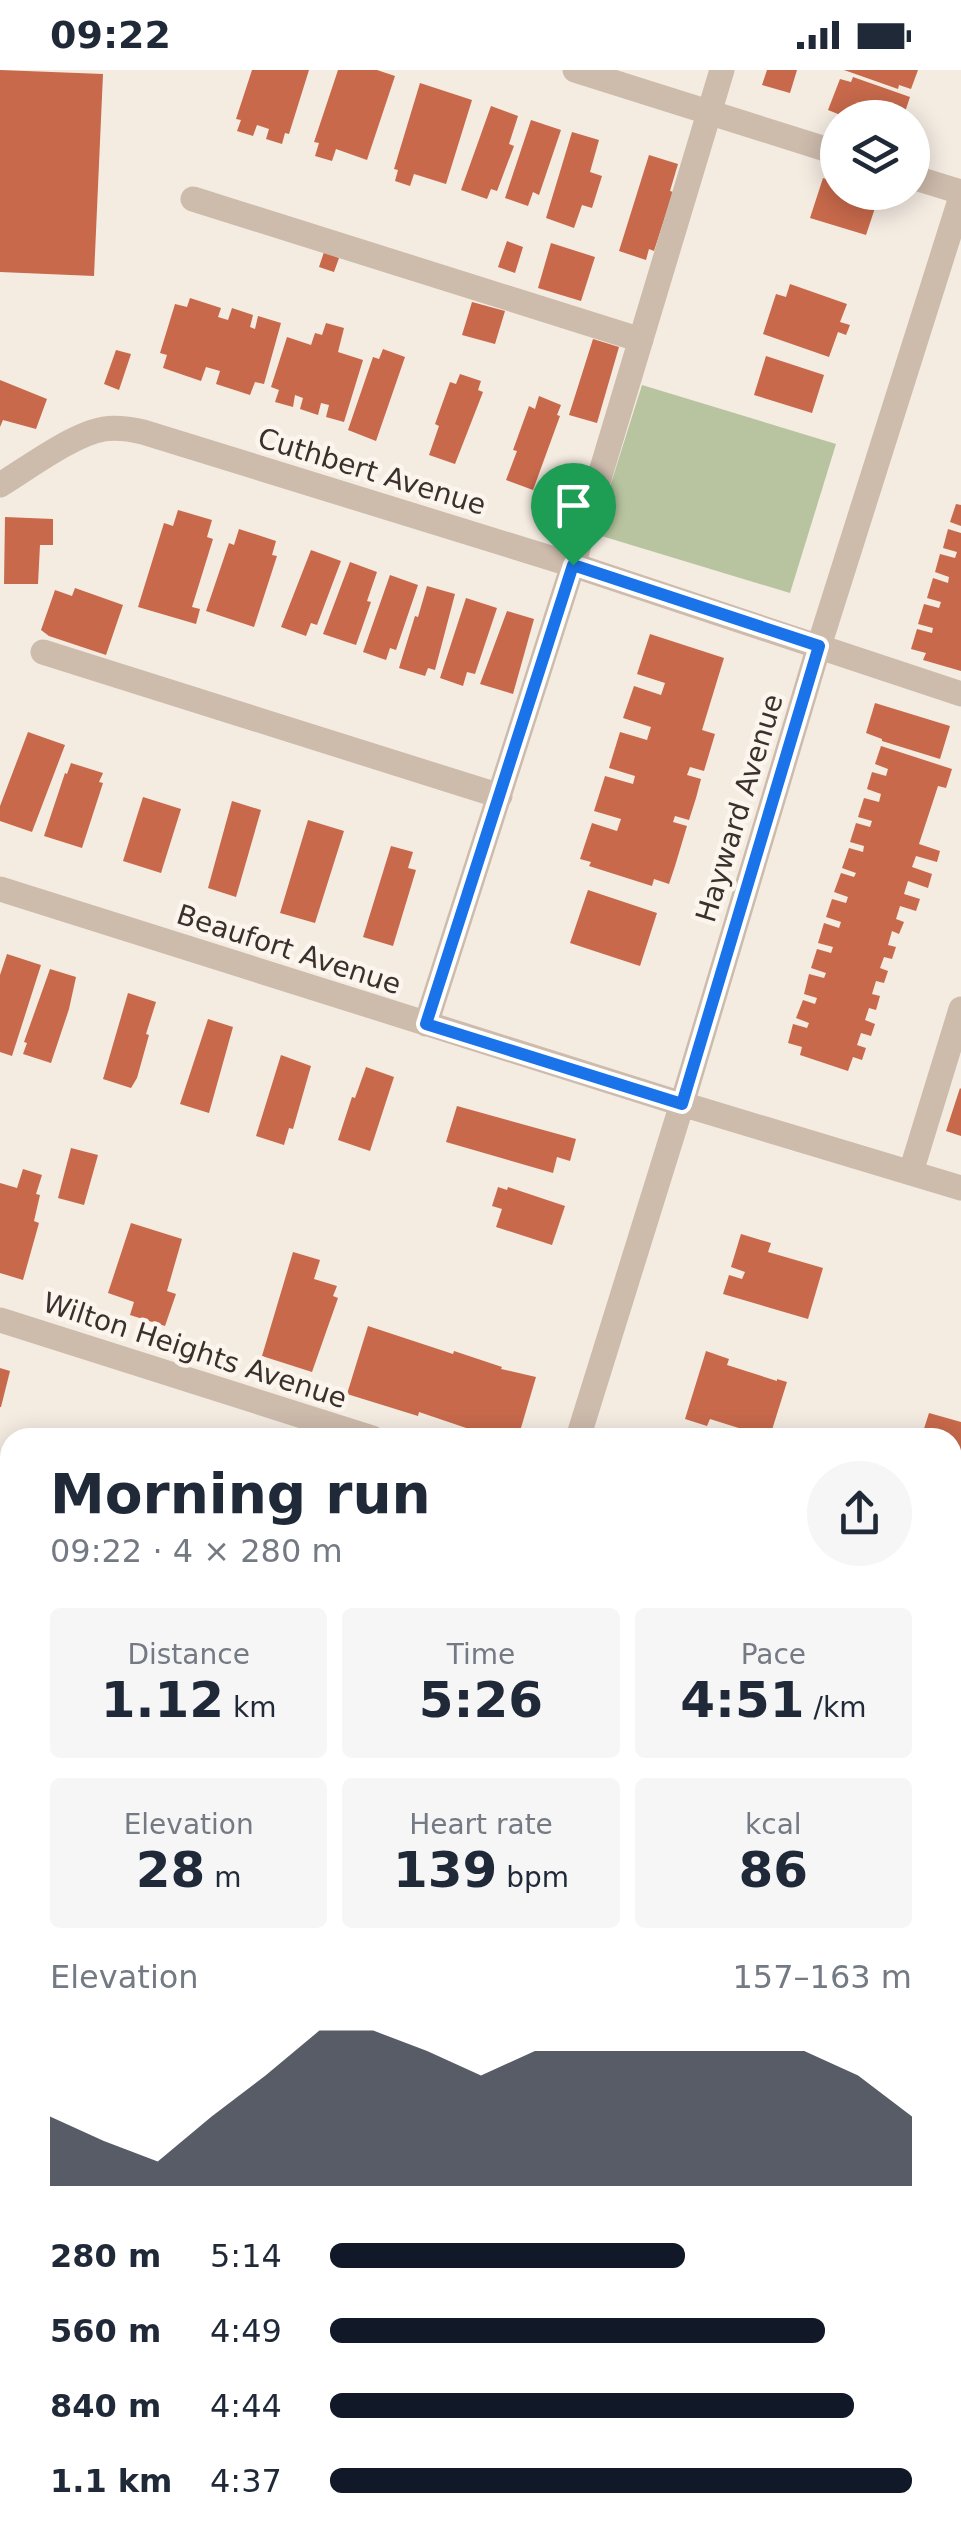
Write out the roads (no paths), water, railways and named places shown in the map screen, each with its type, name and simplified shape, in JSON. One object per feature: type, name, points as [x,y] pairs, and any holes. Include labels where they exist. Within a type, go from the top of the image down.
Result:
[{"type":"street","points":[[575,70],[820,147]]},
{"type":"street","points":[[426,1024],[573,565],[722,70]]},
{"type":"street","points":[[930,183],[961,194]]},
{"type":"street","name":"Hayward Avenue","points":[[581,1428],[819,646],[956,232],[961,194]]},
{"type":"street","points":[[193,199],[641,340]]},
{"type":"street","name":"Cuthbert Avenue","points":[[0,484],[100,429],[143,432],[573,565],[961,694]]},
{"type":"street","points":[[42,652],[500,796]]},
{"type":"street","name":"Beaufort Avenue","points":[[0,889],[961,1188]]},
{"type":"street","points":[[911,1172],[961,1009]]},
{"type":"street","name":"Wilton Heights Avenue","points":[[0,1320],[340,1428]]}]
